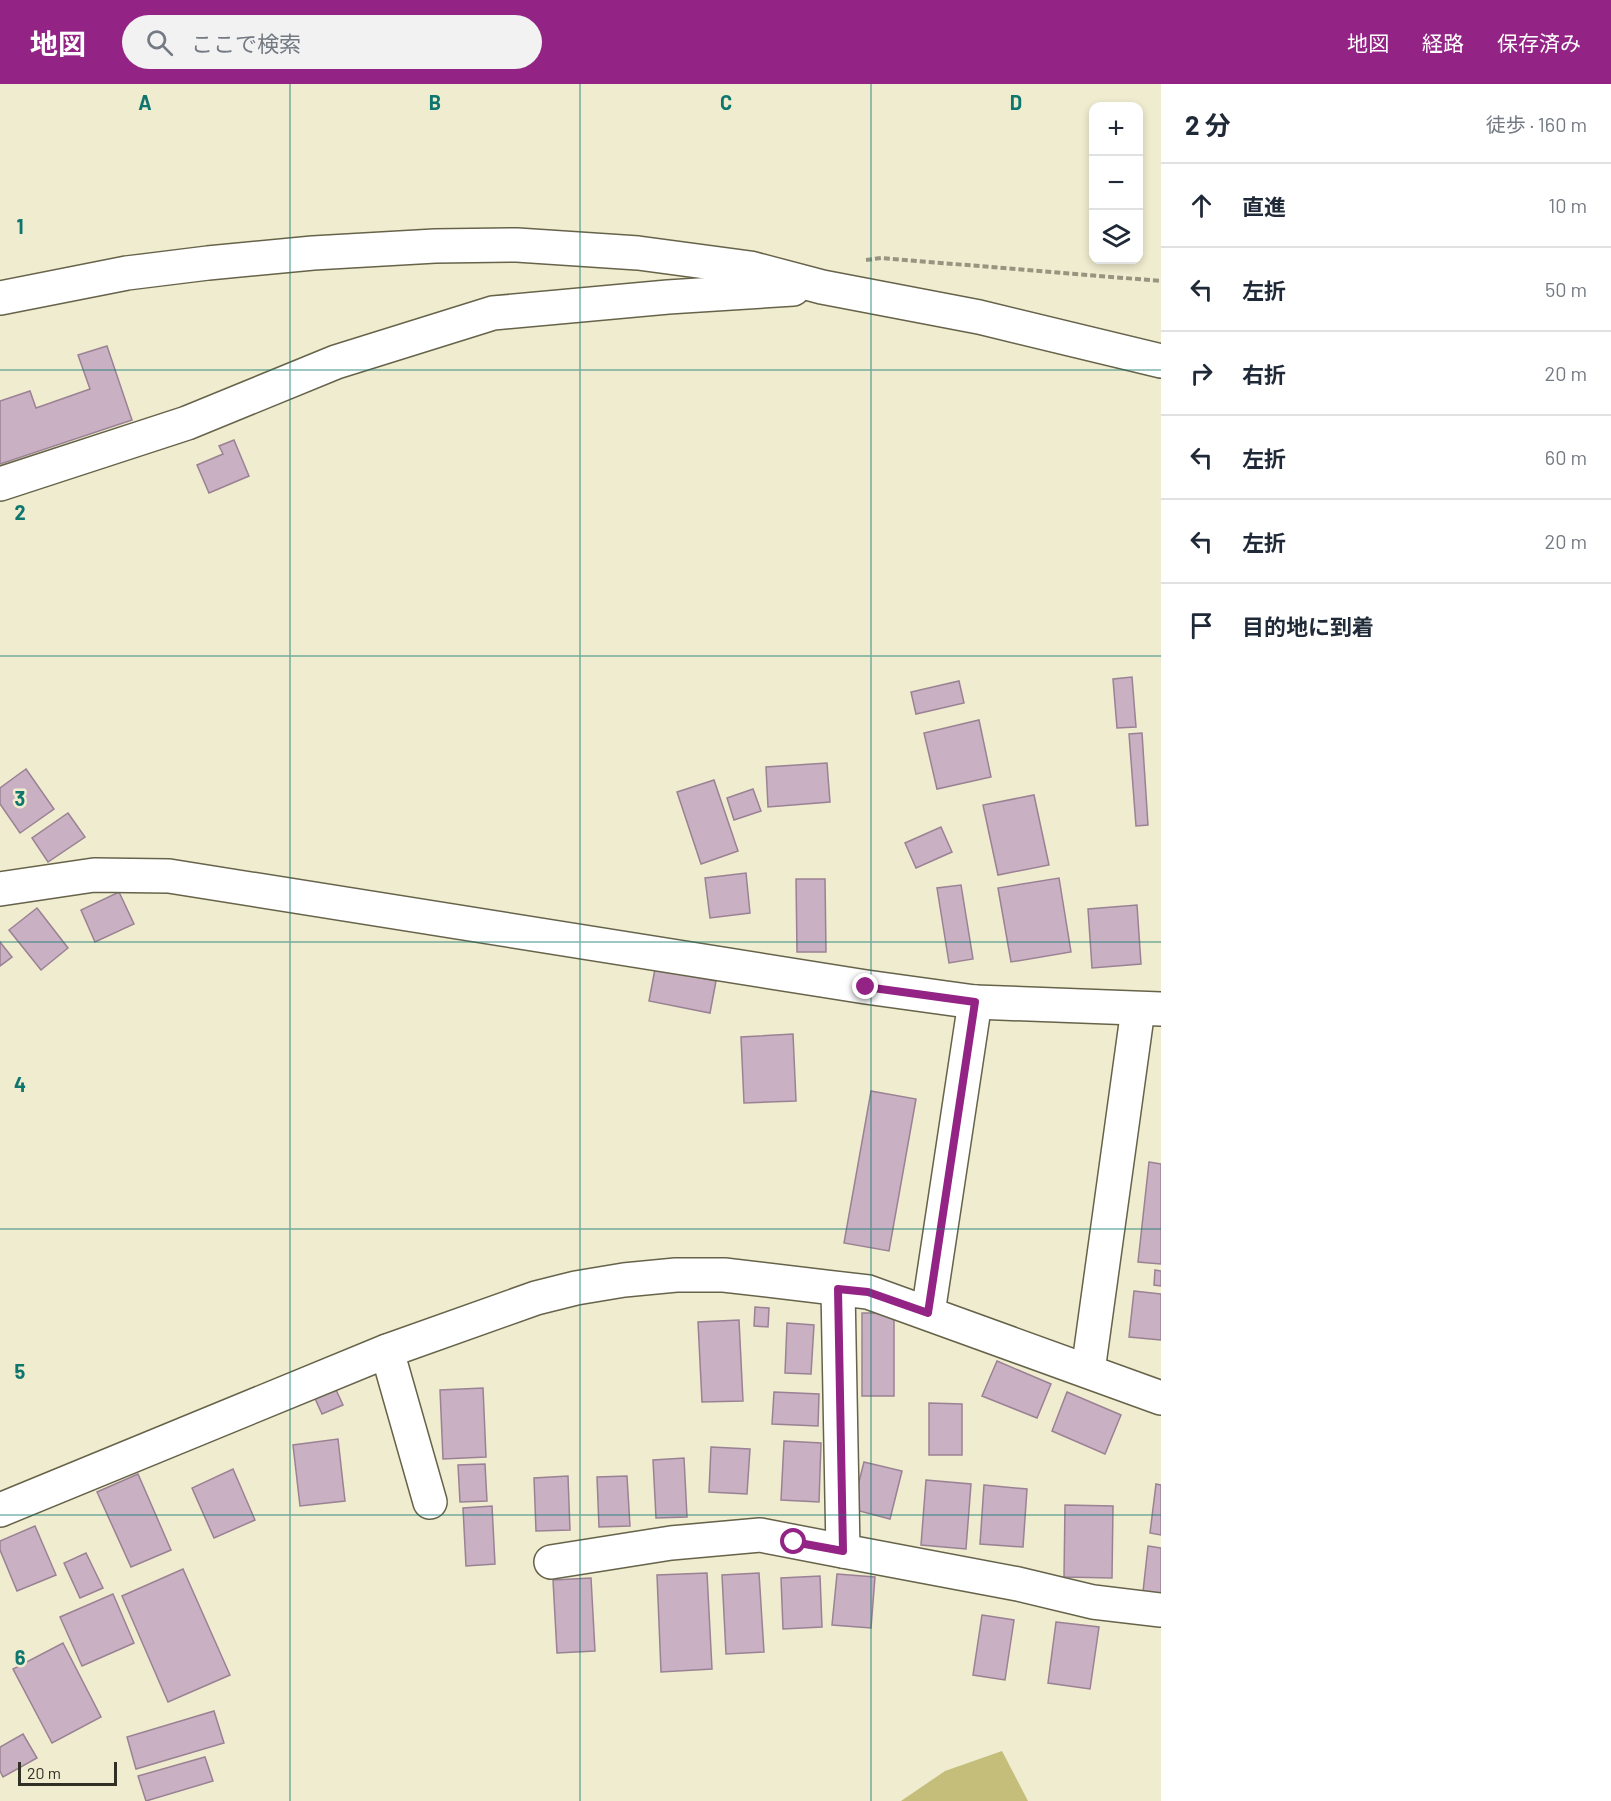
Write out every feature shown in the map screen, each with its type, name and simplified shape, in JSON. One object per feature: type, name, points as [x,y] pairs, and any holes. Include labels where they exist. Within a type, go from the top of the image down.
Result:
[{"type":"street","points":[[0,298],[127,273],[208,263],[313,253],[517,245],[638,253],[750,268],[822,288],[979,317],[1161,361]]},
{"type":"street","points":[[0,484],[187,423],[336,362],[493,314],[668,297],[822,288]]},
{"type":"street","points":[[0,889],[94,875],[168,876],[854,985],[975,1002],[1149,1009],[1088,1371]]},
{"type":"street","points":[[928,1313],[975,1002]]},
{"type":"street","points":[[0,1510],[387,1351],[536,1298],[624,1280],[676,1275],[724,1275],[868,1292],[1161,1398]]},
{"type":"street","points":[[838,1289],[843,1551]]},
{"type":"street","points":[[387,1351],[430,1502]]},
{"type":"street","points":[[551,1562],[671,1543],[760,1535],[1018,1584],[1093,1602],[1161,1610]]},
{"type":"path","points":[[860,260],[881,258],[1161,281]]},
{"type":"shaded area","points":[[1002,1751],[1028,1801],[901,1801],[945,1771]]},
{"type":"building","points":[[107,346],[132,420],[0,464],[0,401],[30,391],[36,408],[90,389],[78,355]]},
{"type":"building","points":[[234,440],[249,476],[209,493],[197,465],[223,454],[219,446]]},
{"type":"building","points":[[1132,677],[1136,727],[1117,728],[1113,679]]},
{"type":"building","points":[[959,681],[964,703],[916,714],[911,692]]},
{"type":"building","points":[[979,720],[991,777],[937,789],[924,733]]},
{"type":"building","points":[[1142,733],[1148,825],[1136,826],[1129,734]]},
{"type":"building","points":[[827,763],[830,802],[768,807],[766,767]]},
{"type":"building","points":[[26,769],[54,809],[20,833],[0,804],[0,788]]},
{"type":"building","points":[[714,780],[738,851],[701,864],[677,792]]},
{"type":"building","points":[[753,789],[761,811],[734,820],[727,798]]},
{"type":"building","points":[[1034,795],[1049,865],[998,875],[983,805]]},
{"type":"building","points":[[68,813],[85,837],[48,862],[32,838]]},
{"type":"building","points":[[941,827],[952,852],[916,868],[905,843]]},
{"type":"building","points":[[746,873],[750,913],[710,918],[705,878]]},
{"type":"building","points":[[1059,878],[1071,952],[1011,962],[998,888]]},
{"type":"building","points":[[796,879],[825,879],[826,952],[797,952]]},
{"type":"building","points":[[961,885],[973,959],[949,963],[937,888]]},
{"type":"building","points":[[119,892],[134,924],[95,942],[81,910]]},
{"type":"building","points":[[1137,905],[1141,964],[1092,968],[1088,909]]},
{"type":"building","points":[[37,908],[68,948],[41,970],[9,930]]},
{"type":"building","points":[[0,942],[12,957],[0,966]]},
{"type":"building","points":[[655,969],[716,981],[710,1013],[649,1001]]},
{"type":"building","points":[[793,1034],[796,1101],[744,1103],[741,1037]]},
{"type":"building","points":[[871,1091],[916,1099],[889,1251],[844,1243]]},
{"type":"building","points":[[1149,1162],[1161,1164],[1161,1264],[1138,1262]]},
{"type":"building","points":[[1155,1270],[1161,1271],[1161,1286],[1154,1285]]},
{"type":"building","points":[[1134,1291],[1161,1294],[1161,1340],[1129,1337]]},
{"type":"building","points":[[755,1307],[769,1308],[768,1327],[754,1326]]},
{"type":"building","points":[[862,1313],[894,1313],[894,1396],[862,1396]]},
{"type":"building","points":[[739,1320],[743,1401],[702,1402],[698,1322]]},
{"type":"building","points":[[787,1323],[814,1325],[811,1374],[785,1373]]},
{"type":"building","points":[[997,1361],[1051,1384],[1037,1418],[982,1396]]},
{"type":"building","points":[[333,1383],[343,1405],[322,1414],[312,1392]]},
{"type":"building","points":[[483,1388],[486,1457],[443,1459],[440,1390]]},
{"type":"building","points":[[774,1392],[819,1394],[818,1426],[772,1424]]},
{"type":"building","points":[[1067,1392],[1121,1415],[1105,1454],[1052,1431]]},
{"type":"building","points":[[929,1403],[962,1404],[962,1455],[929,1455]]},
{"type":"building","points":[[338,1439],[345,1501],[300,1506],[293,1445]]},
{"type":"building","points":[[784,1441],[821,1443],[819,1502],[781,1500]]},
{"type":"building","points":[[711,1447],[750,1449],[747,1494],[709,1492]]},
{"type":"building","points":[[684,1458],[687,1517],[656,1518],[653,1460]]},
{"type":"building","points":[[864,1462],[902,1471],[890,1519],[852,1509]]},
{"type":"building","points":[[485,1464],[487,1501],[460,1502],[458,1465]]},
{"type":"building","points":[[233,1469],[255,1520],[214,1538],[192,1488]]},
{"type":"building","points":[[138,1474],[171,1550],[131,1567],[97,1492]]},
{"type":"building","points":[[568,1476],[570,1530],[536,1531],[534,1478]]},
{"type":"building","points":[[627,1476],[630,1526],[599,1527],[597,1477]]},
{"type":"building","points":[[926,1480],[971,1484],[966,1549],[921,1545]]},
{"type":"building","points":[[1156,1484],[1161,1485],[1161,1535],[1150,1533]]},
{"type":"building","points":[[984,1485],[1027,1489],[1023,1547],[980,1544]]},
{"type":"building","points":[[1065,1505],[1113,1506],[1112,1578],[1064,1577]]},
{"type":"building","points":[[492,1506],[495,1564],[466,1566],[463,1508]]},
{"type":"building","points":[[35,1526],[56,1575],[17,1591],[0,1550],[0,1541]]},
{"type":"building","points":[[1148,1546],[1161,1548],[1161,1595],[1143,1592]]},
{"type":"building","points":[[86,1553],[103,1588],[80,1598],[64,1563]]},
{"type":"building","points":[[183,1569],[230,1675],[168,1702],[122,1596]]},
{"type":"building","points":[[707,1573],[712,1669],[661,1672],[657,1575]]},
{"type":"building","points":[[759,1573],[764,1652],[726,1654],[722,1575]]},
{"type":"building","points":[[837,1574],[875,1577],[871,1628],[832,1625]]},
{"type":"building","points":[[820,1576],[822,1627],[783,1629],[781,1578]]},
{"type":"building","points":[[591,1578],[595,1651],[557,1653],[553,1580]]},
{"type":"building","points":[[113,1594],[134,1643],[82,1666],[60,1617]]},
{"type":"building","points":[[982,1615],[1014,1620],[1005,1680],[973,1675]]},
{"type":"building","points":[[1056,1622],[1099,1627],[1090,1689],[1048,1683]]},
{"type":"building","points":[[63,1643],[101,1717],[52,1743],[13,1669]]},
{"type":"building","points":[[214,1711],[224,1743],[136,1769],[127,1737]]},
{"type":"building","points":[[23,1734],[37,1758],[3,1777],[0,1771],[0,1747]]},
{"type":"building","points":[[205,1757],[213,1781],[146,1801],[138,1776]]},
{"type":"route","points":[[794,1542],[843,1551],[838,1289],[868,1292],[928,1313],[975,1002],[866,987]]}]
